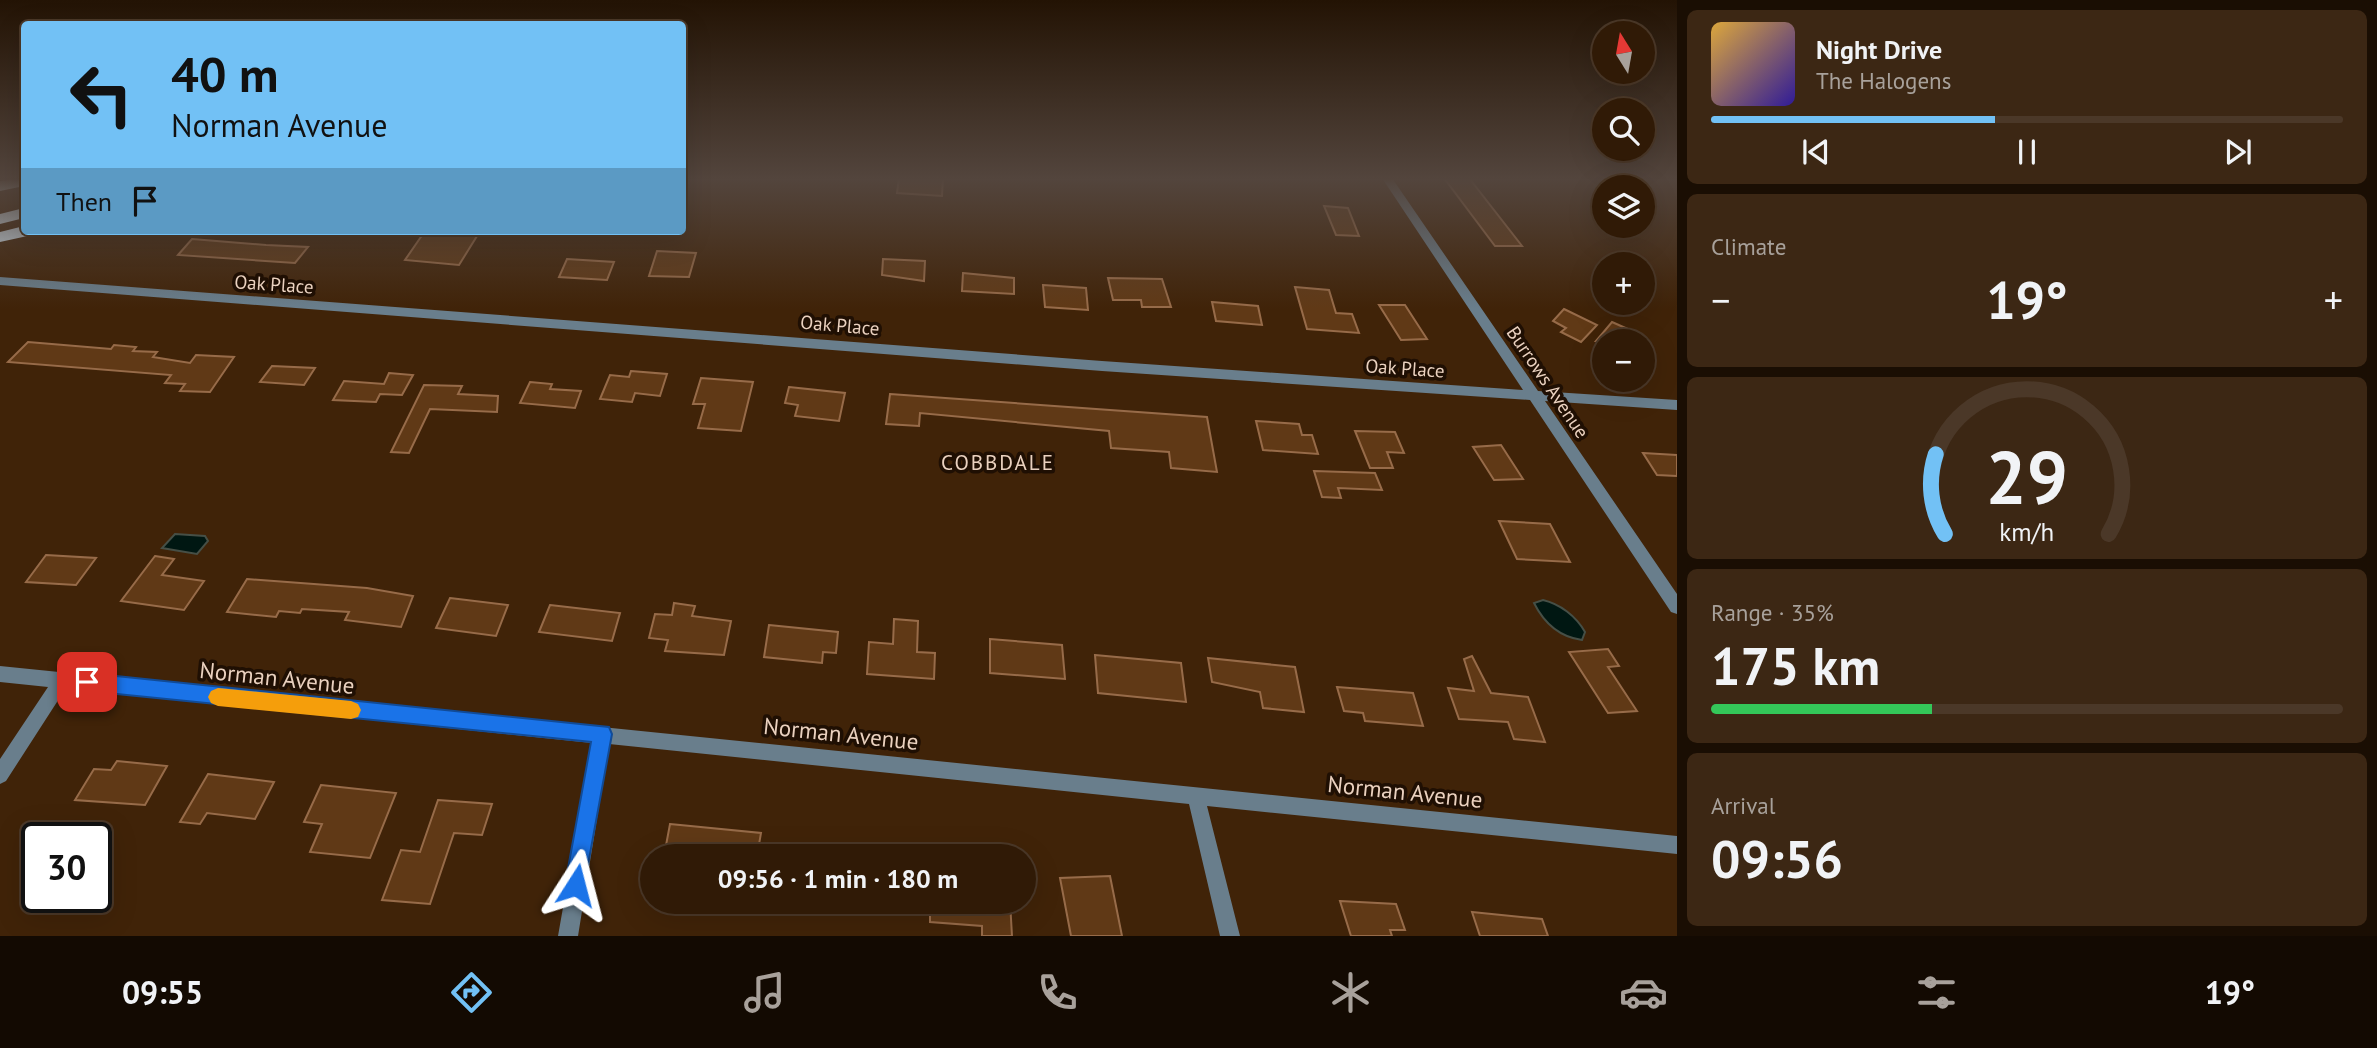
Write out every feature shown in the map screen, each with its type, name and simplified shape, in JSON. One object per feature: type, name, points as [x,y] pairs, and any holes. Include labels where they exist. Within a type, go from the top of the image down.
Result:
[{"type":"highway","points":[[0,237],[21,232]]},
{"type":"street","name":"Burrows Avenue","points":[[1416,222],[1677,607]]},
{"type":"street","name":"Oak Place","points":[[0,281],[1116,367],[1677,405]]},
{"type":"street","name":"Norman Avenue","points":[[0,674],[1677,845]]},
{"type":"street","points":[[0,775],[63,679]]},
{"type":"street","points":[[568,936],[602,734]]},
{"type":"street","points":[[1196,797],[1230,936]]},
{"type":"water","points":[[175,534],[205,536],[208,541],[197,554],[162,548]]},
{"type":"water","points":[[1543,600],[1561,608],[1577,621],[1585,632],[1582,640],[1567,636],[1548,623],[1534,603]]},
{"type":"building","points":[[1330,222],[1353,222],[1359,236],[1336,235]]},
{"type":"building","points":[[1477,222],[1503,222],[1522,246],[1495,246]]},
{"type":"building","points":[[422,235],[477,236],[459,265],[405,260]]},
{"type":"building","points":[[192,239],[308,247],[295,263],[178,255]]},
{"type":"building","points":[[657,251],[696,253],[689,277],[649,276]]},
{"type":"building","points":[[567,259],[614,262],[607,280],[559,277]]},
{"type":"building","points":[[883,259],[925,261],[924,281],[882,275]]},
{"type":"building","points":[[963,273],[1014,278],[1014,294],[962,291]]},
{"type":"building","points":[[1108,278],[1162,279],[1171,307],[1142,307],[1141,300],[1113,300]]},
{"type":"building","points":[[1043,285],[1086,288],[1088,310],[1045,307]]},
{"type":"building","points":[[1295,287],[1329,290],[1336,313],[1352,314],[1359,333],[1307,329]]},
{"type":"building","points":[[1212,302],[1258,306],[1262,325],[1216,321]]},
{"type":"building","points":[[1379,305],[1405,305],[1427,339],[1401,340]]},
{"type":"building","points":[[1564,309],[1597,325],[1581,342],[1561,332],[1566,328],[1553,321]]},
{"type":"building","points":[[1612,322],[1628,329],[1606,329]]},
{"type":"building","points":[[28,342],[111,349],[114,345],[136,347],[133,351],[157,352],[153,357],[190,363],[196,355],[234,357],[210,392],[180,391],[185,384],[165,383],[171,375],[8,362]]},
{"type":"building","points":[[272,366],[315,368],[304,385],[260,382]]},
{"type":"building","points":[[631,371],[667,374],[660,396],[635,393],[632,402],[600,399],[610,375],[629,377]]},
{"type":"building","points":[[389,373],[413,375],[402,395],[380,394],[376,402],[333,400],[344,381],[384,384]]},
{"type":"building","points":[[701,378],[753,382],[741,431],[698,428],[705,404],[693,404]]},
{"type":"building","points":[[530,382],[552,384],[550,389],[581,391],[575,408],[520,403]]},
{"type":"building","points":[[424,385],[462,386],[458,394],[498,396],[497,412],[430,409],[409,453],[391,452]]},
{"type":"building","points":[[789,387],[845,393],[839,421],[795,416],[798,405],[785,403]]},
{"type":"building","points":[[890,394],[1207,417],[1217,472],[1171,468],[1169,452],[1111,448],[1109,431],[920,413],[919,426],[886,424]]},
{"type":"building","points":[[1256,421],[1299,424],[1302,435],[1312,435],[1318,454],[1263,450]]},
{"type":"building","points":[[1355,431],[1395,432],[1404,453],[1387,452],[1393,468],[1370,468]]},
{"type":"building","points":[[1501,445],[1523,479],[1494,480],[1473,447]]},
{"type":"building","points":[[1643,453],[1677,455],[1677,476],[1657,475]]},
{"type":"building","points":[[1314,471],[1375,473],[1382,490],[1338,488],[1341,498],[1322,497]]},
{"type":"building","points":[[1499,521],[1550,524],[1570,562],[1517,559]]},
{"type":"building","points":[[46,555],[96,558],[76,585],[26,582]]},
{"type":"building","points":[[155,556],[174,559],[162,575],[204,581],[184,610],[121,601]]},
{"type":"building","points":[[247,579],[367,588],[413,596],[401,627],[345,620],[349,612],[302,609],[300,613],[279,611],[276,617],[227,612]]},
{"type":"building","points":[[450,598],[508,605],[496,636],[436,628]]},
{"type":"building","points":[[674,603],[695,606],[692,616],[731,621],[724,655],[665,651],[668,640],[649,638],[655,614],[672,615]]},
{"type":"building","points":[[550,605],[620,613],[612,641],[539,632]]},
{"type":"building","points":[[894,619],[918,621],[917,652],[935,653],[934,679],[867,674],[869,642],[893,644]]},
{"type":"building","points":[[769,625],[838,632],[836,653],[823,652],[822,663],[764,657]]},
{"type":"building","points":[[990,639],[1062,645],[1065,679],[990,673]]},
{"type":"building","points":[[1608,649],[1619,666],[1608,667],[1637,711],[1608,713],[1569,652]]},
{"type":"building","points":[[1095,655],[1181,663],[1186,702],[1098,693]]},
{"type":"building","points":[[1472,656],[1491,693],[1528,697],[1545,742],[1514,739],[1508,722],[1459,719],[1448,688],[1474,691],[1464,659]]},
{"type":"building","points":[[1208,658],[1295,667],[1304,712],[1263,708],[1260,692],[1212,682]]},
{"type":"building","points":[[1337,687],[1413,693],[1423,726],[1365,721],[1363,713],[1344,711]]},
{"type":"building","points":[[117,761],[167,766],[145,805],[75,800],[94,769],[111,770]]},
{"type":"building","points":[[208,774],[274,782],[255,819],[207,813],[200,824],[180,822]]},
{"type":"building","points":[[321,785],[396,793],[370,858],[310,852],[322,824],[304,822]]},
{"type":"building","points":[[438,800],[492,804],[482,835],[454,833],[430,904],[382,900],[401,850],[420,852]]},
{"type":"building","points":[[670,824],[761,833],[759,844],[666,844]]},
{"type":"building","points":[[1110,876],[1122,936],[1071,936],[1060,878]]},
{"type":"building","points":[[1340,901],[1396,904],[1405,930],[1390,930],[1392,936],[1351,936]]},
{"type":"building","points":[[1472,912],[1542,919],[1548,936],[1480,936]]},
{"type":"building","points":[[930,914],[1011,914],[1012,936],[982,936],[982,926],[930,922]]},
{"type":"slow traffic","points":[[218,697],[351,710]]},
{"type":"district","name":"COBBDALE","points":[[998,463]]},
{"type":"route","points":[[87,682],[602,734],[576,885]]}]
